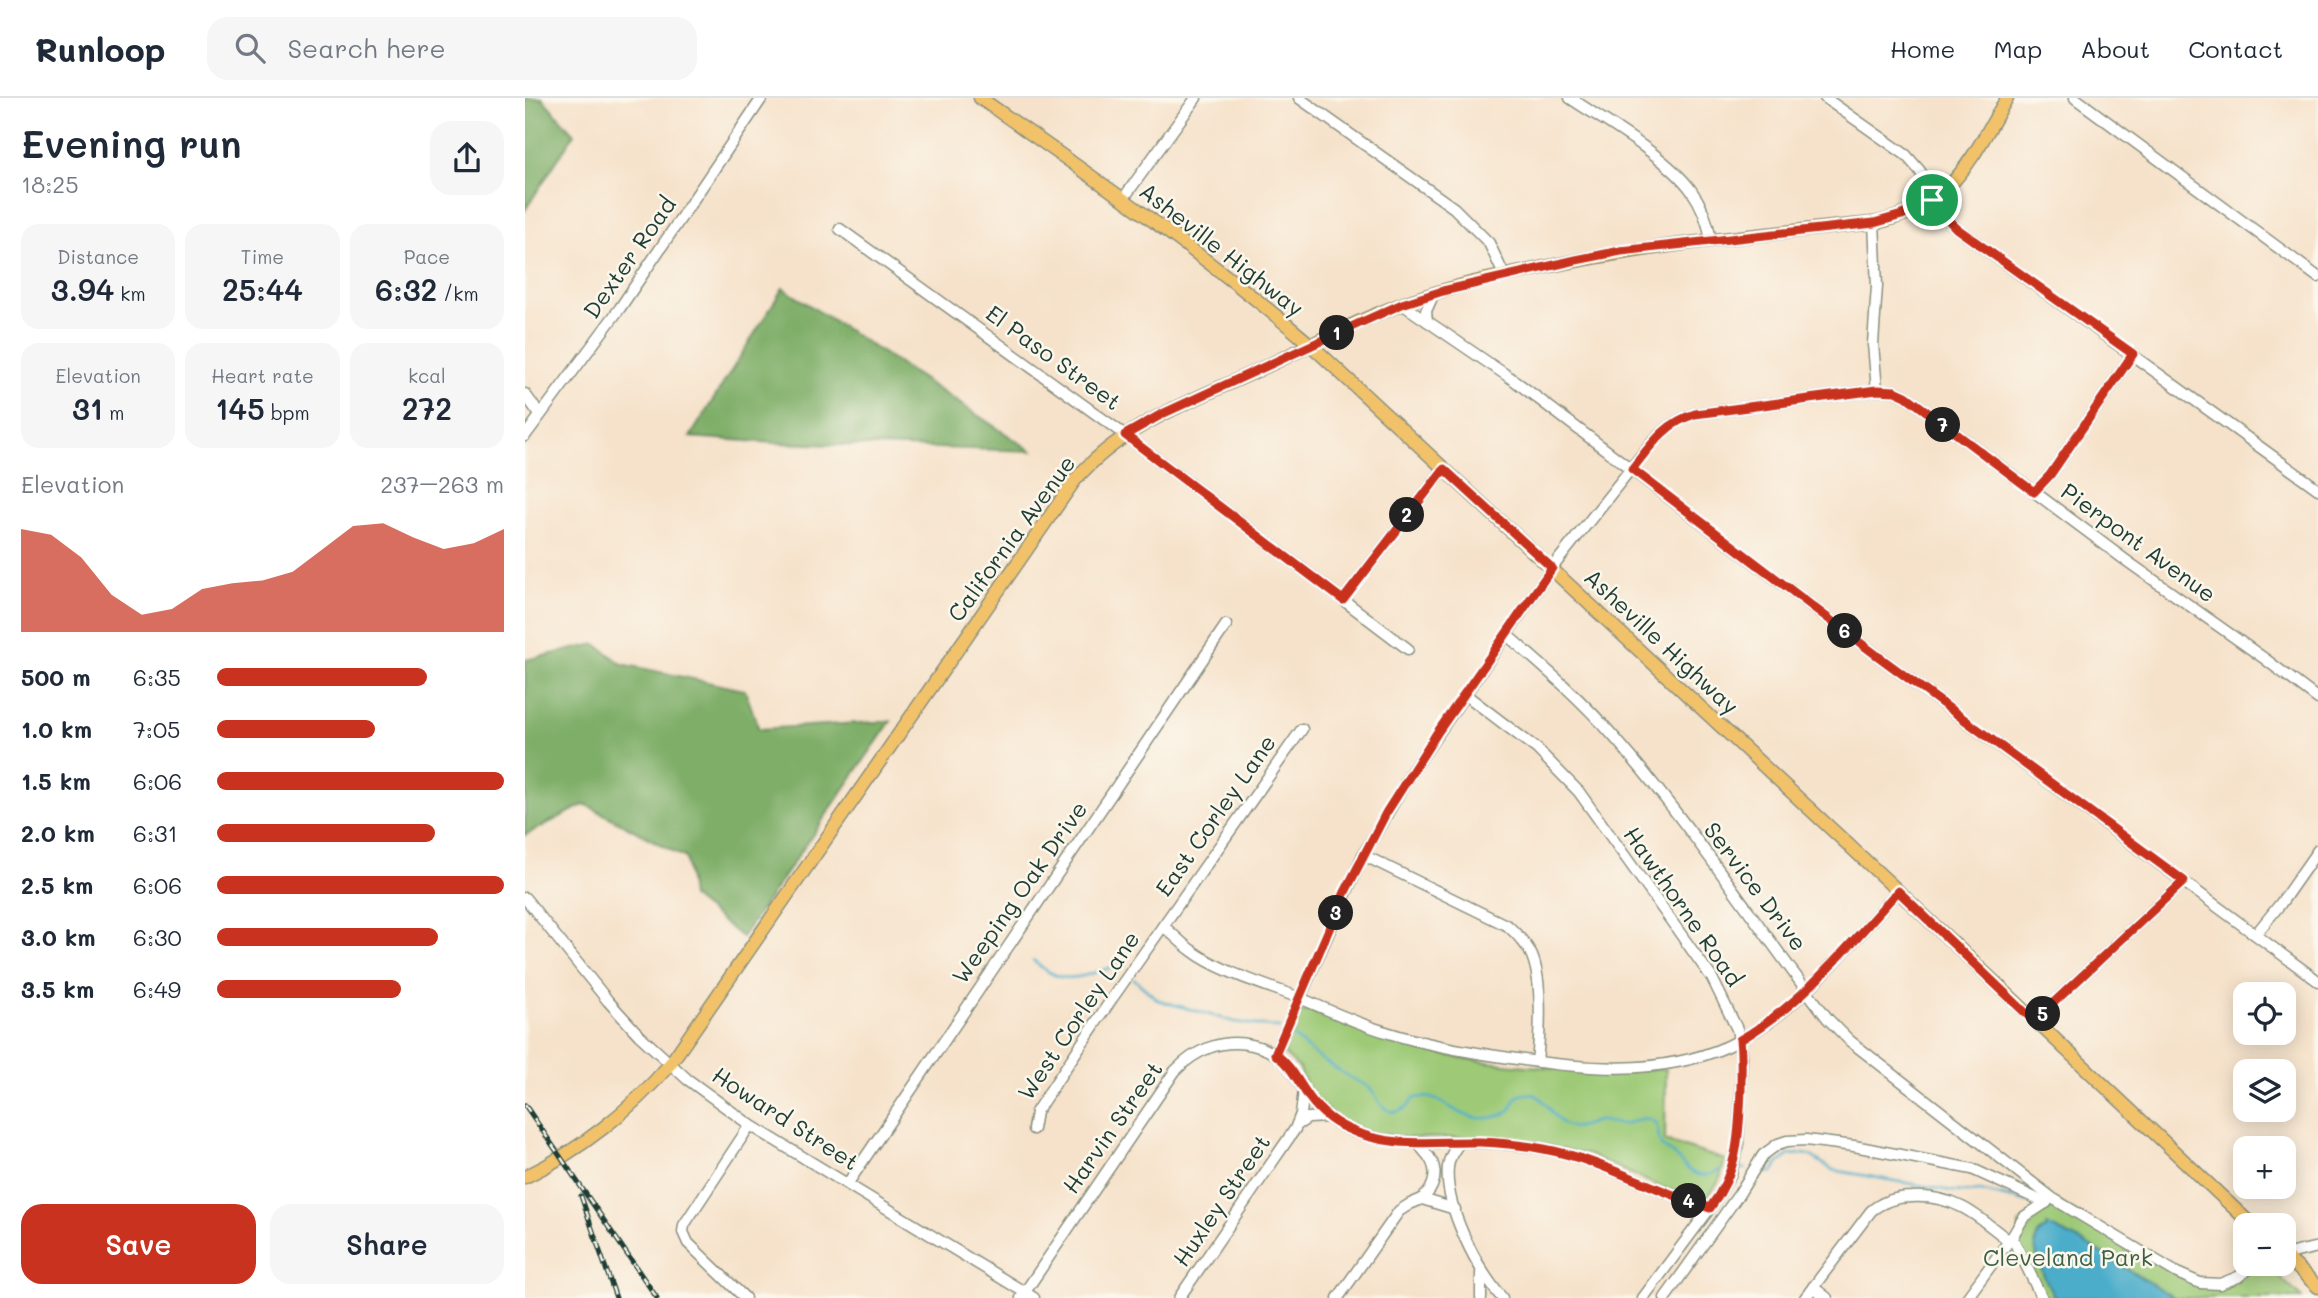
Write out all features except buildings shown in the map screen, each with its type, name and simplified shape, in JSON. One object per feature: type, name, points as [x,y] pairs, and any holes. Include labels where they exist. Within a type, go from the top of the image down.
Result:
[{"type":"main road","name":"Asheville Highway","points":[[979,98],[1123,199],[1264,304],[1312,346],[1898,891],[2239,1213]]},
{"type":"main road","name":"California Avenue","points":[[525,1177],[565,1154],[629,1106],[670,1064],[1075,480],[1098,456],[1125,435],[1162,414],[1402,304],[1434,293],[1504,275],[1621,251],[1874,223],[1902,215],[1947,190],[1960,175],[2007,98]]},
{"type":"main road","points":[[2296,1266],[2318,1287]]},
{"type":"street","name":"Dexter Road","points":[[525,436],[620,307],[762,98]]},
{"type":"street","points":[[1123,199],[1196,98]]},
{"type":"street","points":[[1299,98],[1454,208],[1489,243],[1504,275]]},
{"type":"street","points":[[1570,98],[1637,144],[1684,181],[1699,202],[1711,240]]},
{"type":"street","points":[[1825,98],[1906,155],[1920,171],[1932,200],[1956,228],[2318,489]]},
{"type":"street","points":[[2075,98],[2318,277]]},
{"type":"street","points":[[1874,223],[1877,286],[1873,344],[1877,390]]},
{"type":"street","name":"El Paso Street","points":[[840,229],[1125,435],[1408,649]]},
{"type":"street","points":[[1427,321],[1426,311],[1434,293]]},
{"type":"street","points":[[1402,304],[1515,381],[1871,651],[2318,981]]},
{"type":"street","points":[[2034,492],[2050,475],[2133,354]]},
{"type":"street","name":"Pierpont Avenue","points":[[1275,1054],[1363,855],[1411,773],[1552,568],[1652,442],[1666,428],[1685,417],[1877,390],[1895,391],[1906,396],[2124,559],[2318,699]]},
{"type":"street","points":[[525,394],[540,415]]},
{"type":"street","points":[[1343,600],[1444,469]]},
{"type":"street","name":"Weeping Oak Drive","points":[[848,1183],[1226,625]]},
{"type":"street","name":"Service Drive","points":[[1507,635],[1573,694],[1616,739],[1807,991],[1850,1041],[2049,1200]]},
{"type":"street","name":"Hawthorne Road","points":[[1465,695],[1537,748],[1579,792],[1712,978],[1733,1018],[1740,1040],[1740,1107],[1735,1159],[1724,1187],[1643,1298]]},
{"type":"street","name":"East Corley Lane","points":[[1163,926],[1302,729]]},
{"type":"street","points":[[2256,934],[2318,850]]},
{"type":"street","points":[[1363,855],[1508,926],[1527,945],[1537,970],[1537,1062]]},
{"type":"street","points":[[2034,1021],[2184,881]]},
{"type":"street","points":[[1163,926],[1193,952],[1240,975],[1355,1022],[1411,1040],[1537,1062],[1613,1068],[1660,1066],[1694,1059],[1740,1040],[1775,1018],[1807,991],[1898,891]]},
{"type":"street","name":"Howard Street","points":[[525,898],[608,1001],[639,1035],[695,1086],[750,1125],[848,1183],[1027,1296]]},
{"type":"street","name":"West Corley Lane","points":[[1033,1129],[1036,1112],[1163,926]]},
{"type":"street","name":"Harvin Street","points":[[1027,1296],[1152,1105],[1184,1063],[1204,1049],[1228,1044],[1252,1045],[1275,1054]]},
{"type":"street","points":[[1275,1054],[1290,1066],[1304,1090],[1329,1117],[1368,1137],[1394,1142],[1522,1146],[1568,1154],[1617,1171],[1675,1197],[1710,1208]]},
{"type":"street","name":"Huxley Street","points":[[1179,1298],[1297,1125],[1304,1090]]},
{"type":"street","name":"Huxley Street","points":[[1297,1125],[1308,1118],[1329,1117]]},
{"type":"street","points":[[745,1298],[688,1242],[683,1232],[684,1225],[750,1125]]},
{"type":"street","points":[[1665,1298],[1739,1194],[1763,1155],[1778,1144],[1805,1140],[1854,1146],[1972,1169],[2049,1200],[2177,1273],[2200,1283],[2220,1284],[2237,1276]]},
{"type":"street","points":[[1460,1142],[1448,1167],[1455,1209],[1480,1268],[1502,1298]]},
{"type":"street","points":[[1338,1298],[1399,1212],[1422,1199],[1434,1184],[1435,1171],[1430,1158],[1420,1148],[1419,1143]]},
{"type":"street","points":[[1805,1298],[1871,1211],[1896,1198],[1920,1196],[1949,1200],[2010,1239],[2042,1298]]},
{"type":"street","points":[[1422,1199],[1455,1209]]},
{"type":"street","points":[[1967,1298],[2024,1217],[2049,1200]]},
{"type":"street","points":[[2296,1252],[2318,1247]]},
{"type":"street","points":[[1480,1268],[1481,1298]]},
{"type":"street","points":[[1813,1287],[1827,1298]]},
{"type":"green space","points":[[525,98],[542,98],[574,134],[525,210]]},
{"type":"green space","points":[[783,288],[1032,451],[775,443],[690,437]]},
{"type":"green space","points":[[596,644],[622,664],[745,690],[759,729],[891,721],[742,937],[691,897],[686,858],[585,804],[525,835],[525,660]]},
{"type":"green space","points":[[1310,1011],[1401,1043],[1461,1058],[1549,1067],[1666,1069],[1665,1141],[1725,1160],[1720,1179],[1705,1201],[1663,1188],[1589,1155],[1540,1144],[1498,1138],[1408,1138],[1370,1133],[1335,1117],[1318,1102],[1299,1068],[1285,1055],[1283,1044],[1300,1012]]},
{"type":"green space","name":"Cleveland Park","points":[[2055,1200],[2177,1273],[2220,1284],[2233,1276],[2279,1276],[2302,1298],[2040,1298],[2020,1257],[2019,1224]]},
{"type":"water","points":[[2047,1225],[2086,1244],[2175,1298],[2055,1298],[2042,1272],[2036,1250],[2039,1234]]},
{"type":"waterway","points":[[1033,960],[1054,975],[1073,978],[1116,966]]},
{"type":"waterway","points":[[1134,979],[1158,1000],[1235,1022],[1279,1028]]},
{"type":"waterway","points":[[1291,1033],[1318,1057],[1368,1087],[1383,1107],[1390,1111],[1403,1109],[1413,1099],[1429,1097],[1464,1115],[1488,1118],[1509,1111],[1520,1095],[1533,1094],[1544,1102],[1558,1120],[1571,1127],[1600,1121],[1620,1124],[1642,1118],[1649,1119],[1656,1124],[1662,1147],[1687,1169],[1698,1175],[1720,1170]]},
{"type":"waterway","points":[[1758,1173],[1773,1172],[1789,1155],[1804,1154],[1833,1170],[1952,1191],[1980,1191],[2027,1202]]},
{"type":"waterway","points":[[1736,1167],[1746,1169]]},
{"type":"railway","points":[[525,1105],[657,1298]]},
{"type":"railway","points":[[581,1196],[616,1298]]},
{"type":"route","points":[[1932,200],[1956,228],[2133,354],[2050,475],[2034,492],[1906,396],[1895,391],[1877,390],[1695,414],[1666,428],[1632,469],[1871,651],[2184,881],[2034,1021],[1898,891],[1807,991],[1775,1018],[1740,1040],[1742,1055],[1738,1144],[1731,1173],[1710,1208],[1675,1197],[1593,1161],[1568,1154],[1501,1143],[1394,1142],[1368,1137],[1334,1121],[1314,1103],[1290,1066],[1275,1054],[1345,892],[1386,813],[1437,733],[1552,568],[1444,469],[1343,600],[1125,435],[1162,414],[1402,304],[1429,295],[1504,275],[1621,251],[1874,223],[1902,215],[1932,200]]}]
